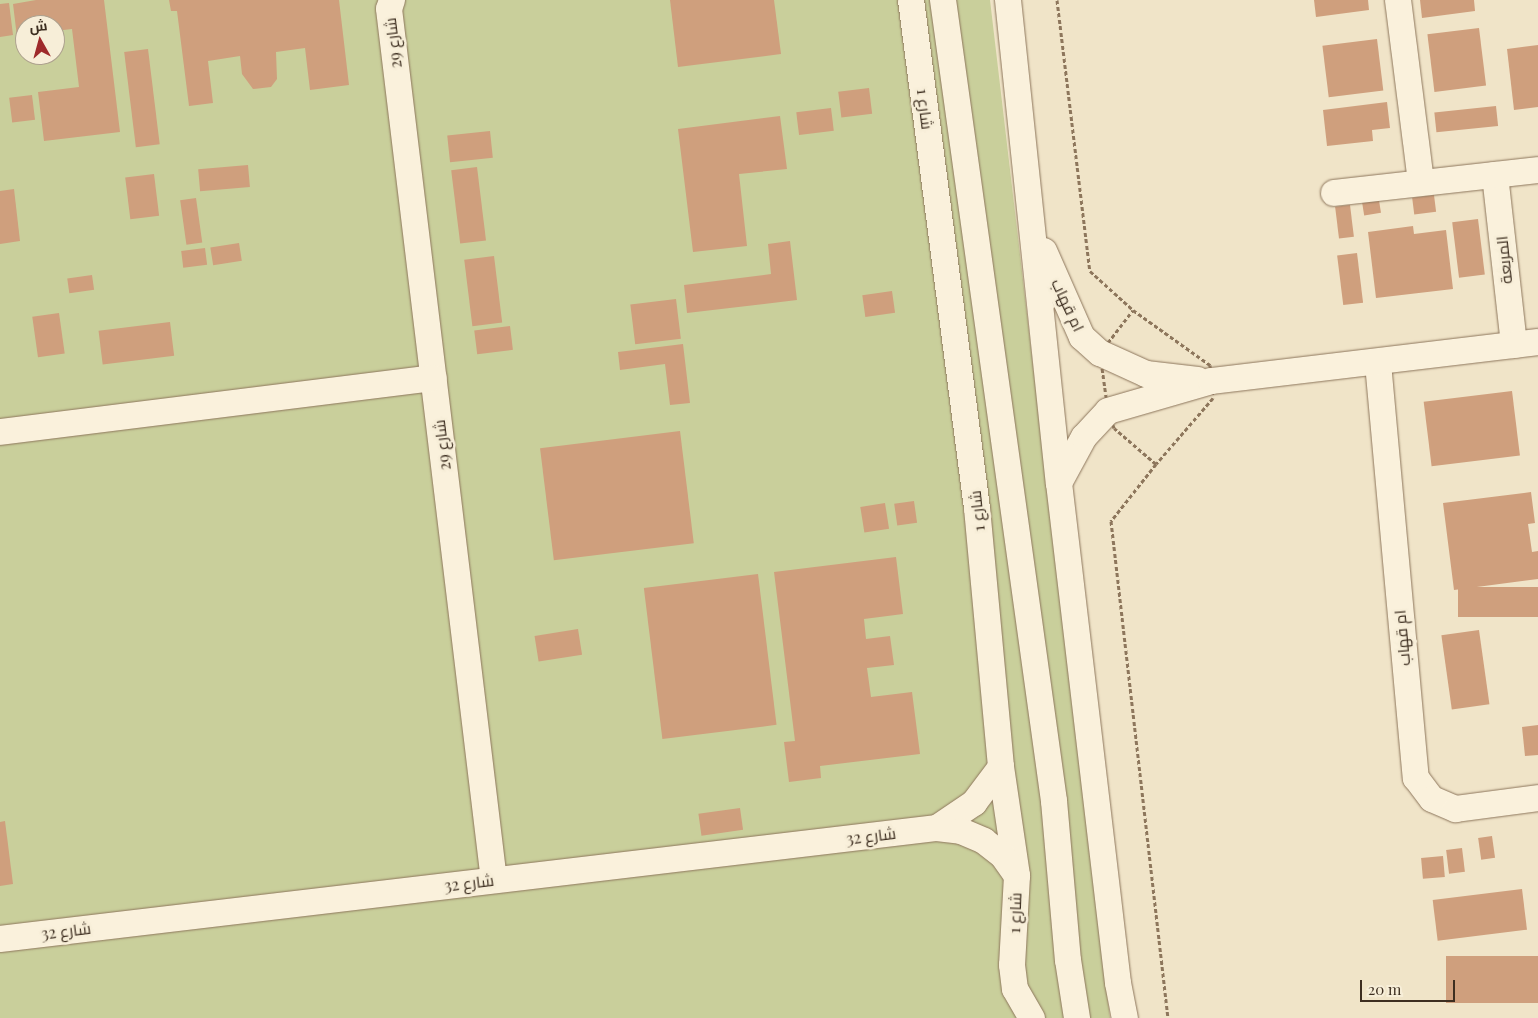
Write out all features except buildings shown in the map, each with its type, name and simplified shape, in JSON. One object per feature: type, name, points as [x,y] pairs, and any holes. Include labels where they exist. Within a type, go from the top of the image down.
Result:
[{"type":"street","name":"شارع 1","points":[[911,0],[977,508],[1001,767],[1017,876],[1012,965],[1015,990],[1032,1018]]},
{"type":"street","name":"شارع 1","points":[[943,0],[1054,801],[1068,960],[1078,1018]]},
{"type":"street","points":[[1008,0],[1034,227],[1059,482],[1117,973],[1125,1018]]},
{"type":"street","points":[[1398,0],[1421,183]]},
{"type":"street","name":"شارع 29","points":[[388,3],[494,880]]},
{"type":"street","points":[[1334,193],[1538,170]]},
{"type":"street","name":"المربعة","points":[[1495,174],[1526,344]]},
{"type":"street","name":"ام قهاب","points":[[1034,227],[1072,318],[1082,337],[1100,353],[1146,374],[1211,381]]},
{"type":"street","name":"ام قهاب","points":[[1059,482],[1084,437],[1096,421],[1108,412],[1211,381],[1378,363],[1526,344]]},
{"type":"street","name":"ام قهاب","points":[[1378,363],[1416,778],[1432,799],[1456,809],[1538,798]]},
{"type":"street","points":[[0,432],[434,378]]},
{"type":"street","name":"شارع 32","points":[[937,828],[974,803],[1001,767]]},
{"type":"street","name":"شارع 32","points":[[0,938],[937,828],[961,831],[984,841],[1003,856],[1017,876]]},
{"type":"path","points":[[1057,0],[1090,271],[1133,310]]},
{"type":"path","points":[[1156,464],[1111,522],[1168,1018]]},
{"type":"green space","points":[[0,0],[990,0],[1110,1018],[0,1018]]}]
